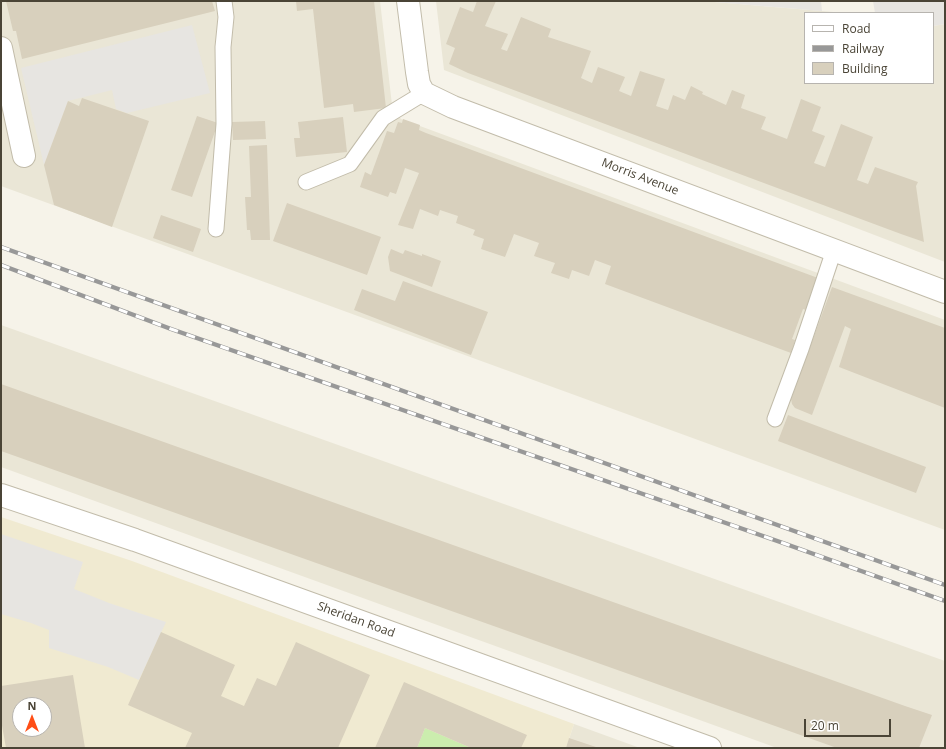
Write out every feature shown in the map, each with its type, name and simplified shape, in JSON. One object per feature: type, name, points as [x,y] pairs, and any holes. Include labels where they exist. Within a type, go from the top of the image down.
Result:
[{"type":"street","points":[[408,1],[417,72],[424,93]]},
{"type":"street","points":[[1,48],[24,156]]},
{"type":"street","name":"Morris Avenue","points":[[424,93],[453,107],[945,292]]},
{"type":"street","name":"Sheridan Road","points":[[1,495],[135,540],[710,748]]},
{"type":"lane","points":[[216,229],[224,124],[223,47],[226,18],[224,1]]},
{"type":"lane","points":[[306,182],[350,164],[383,118],[424,93]]},
{"type":"lane","points":[[775,419],[834,250]]},
{"type":"shaded area","points":[[1,1],[380,1],[392,105],[401,119],[945,320],[945,530],[1,186]]},
{"type":"shaded area","points":[[436,1],[703,1],[833,12],[804,12],[804,84],[934,84],[934,26],[945,24],[945,262],[444,70]]},
{"type":"shaded area","points":[[703,1],[821,1],[822,11]]},
{"type":"shaded area","points":[[873,1],[945,1],[945,24],[934,26],[934,12],[875,12]]},
{"type":"shaded area","points":[[192,25],[210,93],[127,113],[116,109],[112,90],[68,101],[44,165],[21,68]]},
{"type":"shaded area","points":[[1,325],[945,661],[945,748],[777,748],[1,467]]},
{"type":"shaded area","points":[[1,517],[132,561],[574,724],[566,748],[1,748]]},
{"type":"shaded area","points":[[1,534],[83,562],[74,589],[109,603],[166,622],[139,680],[108,667],[49,648],[49,630],[1,614]]},
{"type":"shaded area","points":[[574,724],[640,748],[566,748]]},
{"type":"green space","points":[[425,728],[471,748],[417,748]]},
{"type":"building","points":[[6,1],[212,1],[215,11],[22,59],[16,31],[13,31]]},
{"type":"building","points":[[296,1],[374,1],[386,108],[354,112],[353,104],[324,108],[313,9],[297,11]]},
{"type":"building","points":[[477,1],[496,1],[485,26],[508,34],[501,49],[507,51],[521,17],[551,29],[548,37],[591,51],[581,78],[592,83],[598,67],[625,77],[619,91],[631,96],[640,71],[665,79],[656,106],[668,110],[673,95],[685,100],[691,86],[703,92],[702,94],[726,105],[732,90],[745,95],[741,108],[766,117],[761,129],[787,139],[801,99],[821,107],[812,131],[825,136],[814,163],[825,167],[841,124],[873,137],[857,180],[868,184],[875,167],[918,182],[916,186],[924,242],[468,73],[449,64],[455,48],[446,44],[460,7],[473,12]]},
{"type":"building","points":[[82,98],[149,121],[112,227],[54,205],[44,165],[68,101],[79,106]]},
{"type":"building","points":[[197,116],[218,123],[192,197],[171,190]]},
{"type":"building","points":[[343,117],[347,152],[296,157],[294,138],[300,138],[298,122]]},
{"type":"building","points":[[403,119],[420,125],[419,130],[426,133],[818,278],[806,310],[803,309],[792,339],[795,340],[791,353],[605,284],[611,266],[595,260],[589,276],[572,270],[569,279],[551,273],[555,263],[534,256],[539,243],[514,234],[505,257],[481,249],[484,239],[473,235],[475,230],[456,223],[458,216],[440,210],[438,216],[420,209],[413,229],[398,225],[419,173],[405,168],[396,194],[390,192],[388,197],[360,187],[365,172],[371,175],[387,131],[394,133],[398,122],[402,123]]},
{"type":"building","points":[[265,121],[266,139],[233,140],[232,122]]},
{"type":"building","points":[[267,145],[270,240],[251,240],[250,230],[247,230],[245,197],[251,197],[249,146]]},
{"type":"building","points":[[287,203],[381,237],[367,275],[273,241]]},
{"type":"building","points":[[161,215],[201,229],[193,252],[153,238]]},
{"type":"building","points":[[391,249],[403,254],[405,250],[422,256],[422,254],[441,261],[432,287],[390,271],[388,257]]},
{"type":"building","points":[[403,281],[488,312],[471,355],[354,310],[362,289],[395,301]]},
{"type":"building","points":[[832,287],[945,328],[945,408],[839,367],[851,329],[845,326],[812,415],[795,408],[791,399]]},
{"type":"building","points":[[1,384],[932,715],[919,748],[837,748],[1,451]]},
{"type":"building","points":[[788,415],[926,467],[916,493],[778,441]]},
{"type":"building","points":[[161,632],[235,665],[221,696],[244,706],[257,678],[276,686],[296,642],[370,675],[338,748],[185,748],[192,733],[128,705]]},
{"type":"building","points":[[73,675],[85,748],[6,748],[1,720],[1,686]]},
{"type":"building","points":[[404,682],[527,735],[521,748],[471,748],[425,728],[417,748],[375,748]]},
{"type":"building","points":[[569,738],[599,748],[566,748]]},
{"type":"railway","points":[[1,247],[945,585]]},
{"type":"railway","points":[[1,265],[171,329],[945,601]]}]
